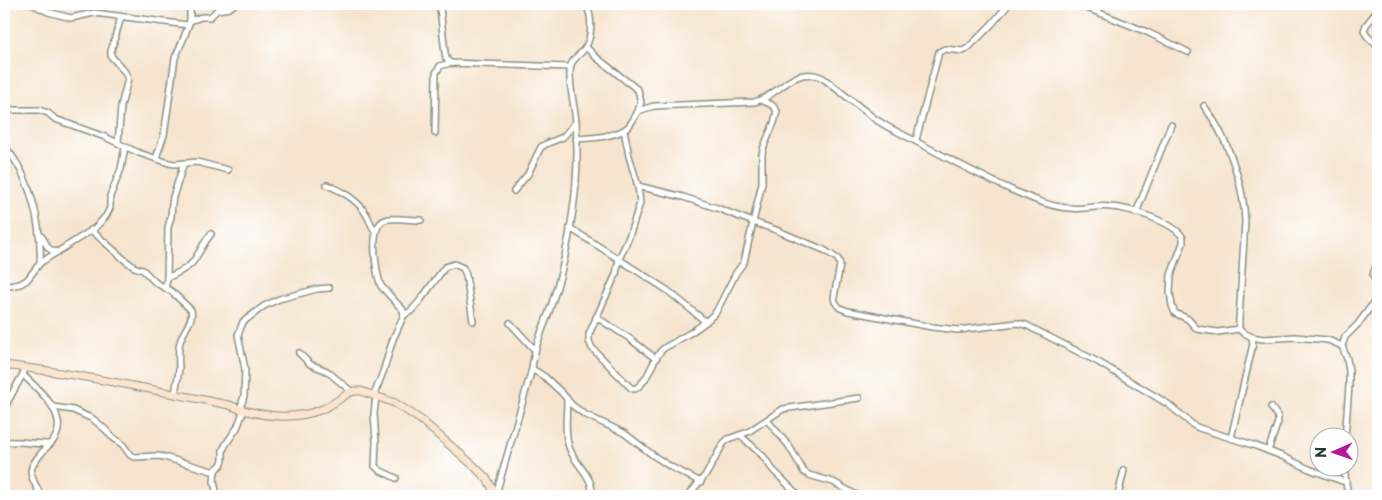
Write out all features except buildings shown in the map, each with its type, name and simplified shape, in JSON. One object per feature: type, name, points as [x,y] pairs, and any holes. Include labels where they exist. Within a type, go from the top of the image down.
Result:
[{"type":"street","points":[[32,4],[48,12],[71,18],[94,13],[189,23],[201,17],[210,17],[217,10],[228,8],[235,4]]},
{"type":"street","points":[[156,158],[164,135],[175,58],[189,23],[190,4]]},
{"type":"street","points":[[438,4],[446,58],[450,63]]},
{"type":"street","points":[[496,495],[532,368],[533,356],[552,304],[569,240],[576,163],[576,121],[570,67],[586,47],[590,36],[590,11],[586,4]]},
{"type":"street","points":[[916,140],[939,52],[945,49],[963,51],[968,48],[1009,4]]},
{"type":"street","points":[[1077,4],[1147,32],[1188,52]]},
{"type":"street","points":[[1378,10],[1366,25],[1364,31],[1366,36],[1378,47]]},
{"type":"street","points":[[118,143],[121,106],[128,80],[125,72],[111,56],[111,51],[121,17]]},
{"type":"street","points":[[576,139],[600,137],[624,130],[629,126],[641,102],[638,90],[586,47]]},
{"type":"street","points":[[435,133],[436,74],[440,66],[450,63],[570,67]]},
{"type":"street","points":[[638,111],[654,106],[754,102],[762,100],[792,79],[808,74],[815,75],[823,78],[875,119],[975,173],[1033,199],[1068,208],[1110,206],[1168,224],[1183,238],[1170,282],[1171,301],[1175,313],[1188,319],[1197,329],[1202,331],[1218,332],[1240,329]]},
{"type":"street","points":[[624,130],[638,186],[640,203],[629,237],[619,259],[616,274],[589,334],[589,341],[592,348],[631,388],[635,389],[639,387],[652,368],[661,350],[706,322],[716,312],[736,273],[744,262],[762,183],[762,154],[777,111],[772,105],[762,100]]},
{"type":"street","points":[[1204,106],[1213,118],[1224,140],[1236,174],[1244,206],[1245,222],[1240,329],[1252,337],[1263,339],[1295,337],[1328,340],[1342,346]]},
{"type":"street","points":[[4,109],[48,112],[55,119],[118,143],[139,154],[176,164],[197,162],[228,170]]},
{"type":"street","points":[[514,191],[528,174],[536,154],[541,148],[563,137],[576,121]]},
{"type":"street","points":[[1136,213],[1171,125]]},
{"type":"street","points":[[4,146],[16,162],[32,202],[38,233],[40,263]]},
{"type":"street","points":[[4,287],[20,284],[27,280],[40,263],[98,225],[109,212],[110,196],[121,168],[125,147]]},
{"type":"street","points":[[165,287],[167,278],[168,226],[173,197],[184,163]]},
{"type":"street","points":[[327,184],[355,200],[360,205],[376,233]]},
{"type":"street","points":[[638,186],[717,208],[824,250],[838,259],[840,265],[834,297],[840,308],[932,327],[958,330],[1017,323],[1026,324],[1098,362],[1168,404],[1199,428],[1268,451],[1308,469],[1345,482]]},
{"type":"street","points":[[404,315],[403,310],[386,292],[379,281],[375,254],[376,233],[378,226],[384,221],[421,220]]},
{"type":"street","points":[[570,228],[668,290],[706,322]]},
{"type":"street","points":[[91,230],[126,262],[143,270],[189,307],[192,318],[180,340],[175,394]]},
{"type":"street","points":[[38,233],[42,236],[47,248],[57,252]]},
{"type":"street","points":[[167,278],[191,264],[211,234]]},
{"type":"street","points":[[1378,260],[1373,274],[1378,284]]},
{"type":"street","points":[[396,478],[375,466],[374,414],[375,395],[393,339],[404,315],[411,311],[419,302],[444,267],[454,264],[462,268],[466,275],[473,321]]},
{"type":"street","points":[[217,496],[214,472],[221,465],[226,444],[237,428],[242,410],[245,369],[238,335],[243,322],[264,306],[278,299],[317,289],[329,288]]},
{"type":"street","points":[[1346,428],[1349,386],[1347,359],[1342,346],[1345,336],[1358,324],[1378,297]]},
{"type":"street","points":[[596,317],[629,338],[656,359]]},
{"type":"street","points":[[510,323],[535,350]]},
{"type":"street","points":[[1231,438],[1253,344],[1252,337]]},
{"type":"street","points":[[299,353],[310,364],[327,371],[352,392]]},
{"type":"street","points":[[4,365],[25,371],[77,375],[229,405],[270,416],[311,413],[322,410],[352,392],[361,391],[395,403],[421,420],[487,479],[496,495]]},
{"type":"street","points":[[532,368],[545,377],[572,405],[584,414],[624,433],[671,467],[701,482]]},
{"type":"street","points":[[25,371],[53,407],[58,419],[59,427],[57,434],[32,469],[32,478],[41,496]]},
{"type":"street","points":[[4,413],[8,401],[25,371]]},
{"type":"street","points":[[688,496],[701,482],[723,444],[728,439],[748,432],[783,409],[859,398]]},
{"type":"street","points":[[567,399],[567,442],[576,462],[590,479],[592,496]]},
{"type":"street","points":[[53,407],[73,410],[93,419],[110,436],[123,444],[130,455],[158,456],[214,472]]},
{"type":"street","points":[[1268,451],[1278,422],[1278,416],[1271,407]]},
{"type":"street","points":[[767,420],[789,446],[804,472],[834,482],[858,496]]},
{"type":"street","points":[[740,435],[756,449],[773,470],[799,496]]},
{"type":"street","points":[[4,442],[50,444]]},
{"type":"street","points":[[1118,496],[1124,470]]},
{"type":"street","points":[[1345,478],[1348,496]]}]
